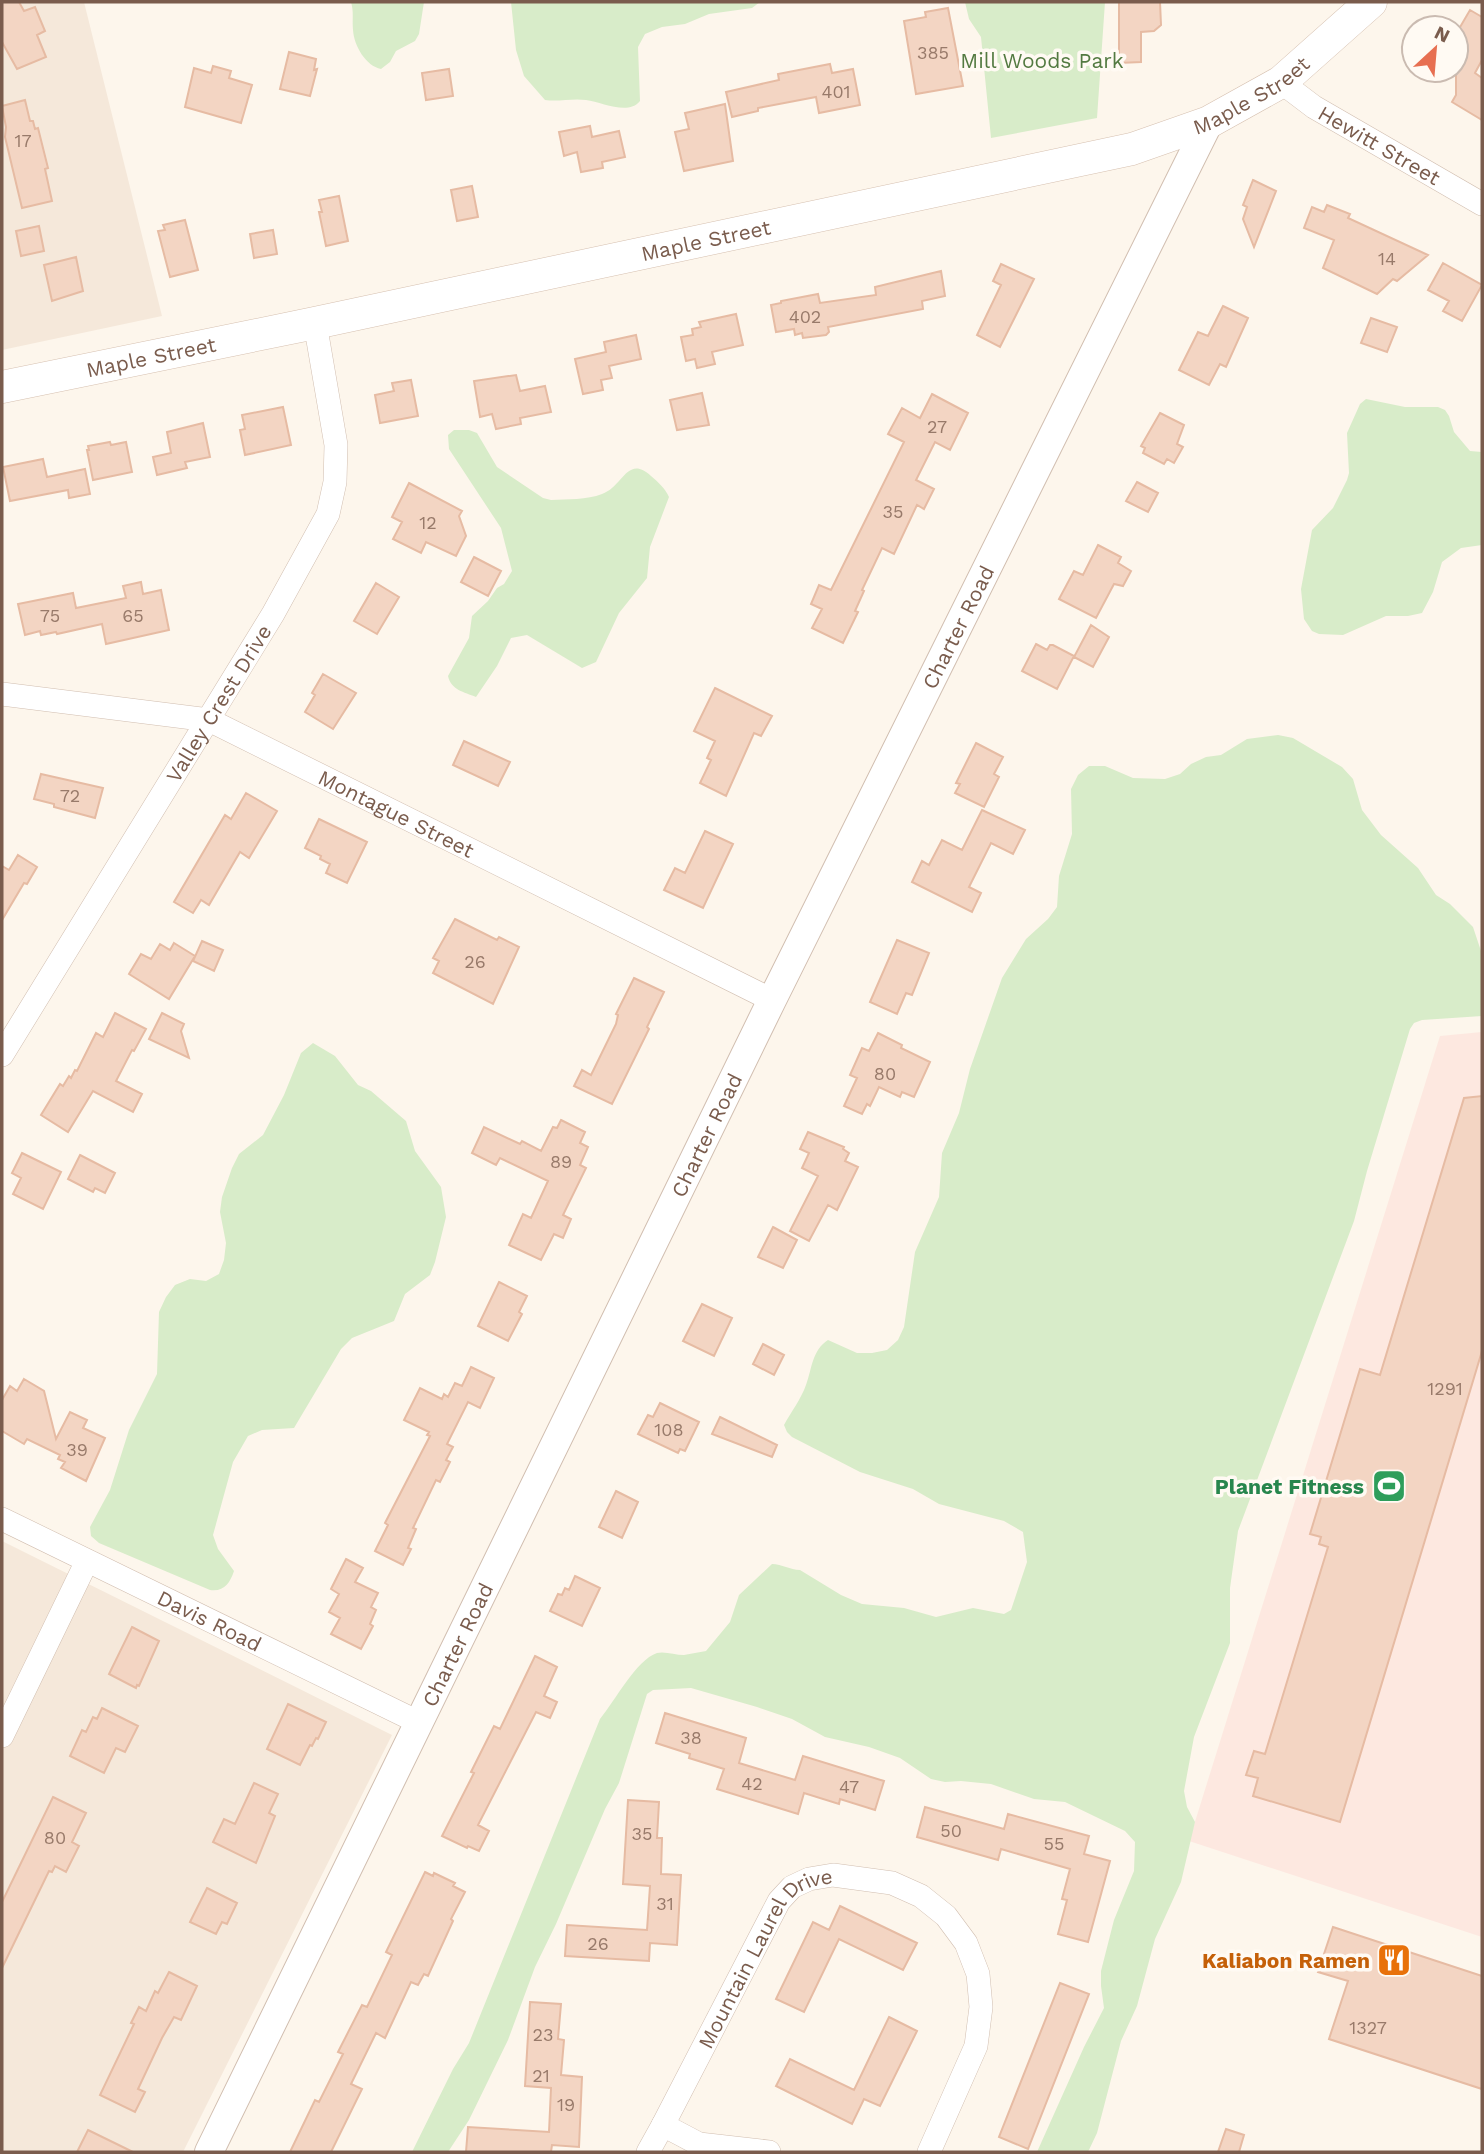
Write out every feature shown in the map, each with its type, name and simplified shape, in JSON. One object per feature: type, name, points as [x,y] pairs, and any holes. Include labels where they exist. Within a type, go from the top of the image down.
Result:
[{"type":"main road","name":"Maple Street","points":[[2,387],[1132,149],[1209,122],[1281,82],[1371,2]]},
{"type":"street","name":"Hewitt Street","points":[[1281,82],[1314,107],[1482,204]]},
{"type":"street","name":"Charter Road","points":[[209,2152],[772,1000],[1209,122]]},
{"type":"street","name":"Valley Crest Drive","points":[[2,1055],[273,614],[328,514],[335,482],[336,444],[315,323]]},
{"type":"street","name":"Montague Street","points":[[2,694],[209,720],[772,1000]]},
{"type":"street","name":"Davis Road","points":[[2,1519],[418,1722]]},
{"type":"street","points":[[2,1736],[87,1560]]},
{"type":"street","name":"Mountain Laurel Drive","points":[[648,2152],[779,1901],[792,1887],[809,1879],[833,1875],[892,1883],[921,1896],[953,1925],[966,1943],[978,1974],[981,2007],[976,2046],[929,2152]]},
{"type":"street","points":[[663,2125],[697,2148],[769,2152]]},
{"type":"shaded area","points":[[2,2],[84,2],[162,316],[2,350]]},
{"type":"shaded area","points":[[1482,1032],[1482,1937],[1189,1841],[1440,1036]]},
{"type":"shaded area","points":[[2,1541],[392,1735],[183,2152],[2,2152]]},
{"type":"green space","points":[[351,2],[424,2],[419,34],[415,41],[396,51],[390,62],[381,69],[376,67],[366,60],[356,42]]},
{"type":"green space","points":[[511,2],[760,2],[752,8],[709,14],[685,24],[662,27],[645,34],[638,47],[640,101],[622,108],[586,100],[545,100],[524,76],[516,50]]},
{"type":"green space","name":"Mill Woods Park","points":[[965,2],[1105,2],[1097,118],[991,138],[981,37],[969,19]]},
{"type":"green space","points":[[1366,399],[1405,407],[1438,407],[1445,410],[1454,432],[1470,451],[1482,452],[1482,545],[1461,548],[1442,562],[1433,592],[1422,613],[1386,616],[1343,635],[1319,634],[1312,631],[1304,619],[1301,589],[1312,530],[1333,508],[1347,480],[1347,433],[1360,404]]},
{"type":"green space","points":[[454,430],[477,433],[497,467],[543,498],[551,500],[596,496],[609,490],[630,470],[636,469],[651,476],[669,497],[650,547],[647,578],[619,613],[596,662],[582,668],[527,635],[511,638],[497,666],[476,697],[459,690],[450,681],[448,676],[469,638],[472,616],[497,588],[504,584],[512,571],[501,528],[449,449],[448,435]]},
{"type":"green space","points":[[1278,735],[1293,738],[1342,767],[1353,779],[1362,810],[1381,835],[1418,868],[1436,895],[1450,904],[1473,927],[1482,954],[1482,1016],[1422,1020],[1414,1023],[1410,1029],[1354,1221],[1238,1531],[1230,1588],[1230,1643],[1194,1737],[1184,1791],[1187,1807],[1195,1822],[1181,1882],[1155,1939],[1137,2006],[1121,2041],[1097,2133],[1088,2152],[1037,2152],[1104,2008],[1101,1971],[1114,1920],[1134,1871],[1135,1842],[1125,1831],[1065,1802],[1034,1799],[991,1784],[931,1779],[900,1758],[869,1747],[825,1737],[792,1719],[691,1688],[653,1690],[647,1694],[619,1783],[535,1967],[508,2040],[469,2120],[448,2152],[412,2152],[453,2069],[469,2043],[600,1719],[641,1664],[657,1653],[684,1655],[706,1651],[730,1622],[739,1595],[772,1564],[800,1570],[841,1595],[862,1604],[904,1608],[936,1617],[973,1608],[1004,1614],[1011,1610],[1027,1562],[1023,1532],[1004,1521],[939,1504],[913,1489],[860,1472],[792,1437],[784,1425],[804,1390],[816,1354],[823,1344],[828,1340],[857,1353],[887,1350],[898,1340],[904,1327],[915,1252],[939,1197],[942,1153],[959,1113],[970,1069],[1002,978],[1026,939],[1057,907],[1059,876],[1072,834],[1071,789],[1078,775],[1089,766],[1105,766],[1133,778],[1165,779],[1180,774],[1191,764],[1206,757],[1221,755],[1247,739]]},
{"type":"green space","points":[[313,1043],[335,1056],[358,1085],[371,1091],[406,1121],[415,1151],[441,1187],[446,1217],[430,1275],[405,1294],[394,1321],[352,1338],[341,1349],[294,1428],[262,1430],[248,1436],[233,1462],[213,1535],[218,1549],[234,1571],[226,1586],[219,1590],[210,1590],[99,1543],[91,1536],[90,1527],[110,1490],[129,1430],[157,1374],[159,1312],[175,1285],[190,1279],[206,1281],[219,1274],[226,1243],[220,1212],[232,1168],[239,1154],[263,1135],[284,1095],[301,1053]]},
{"type":"building","points":[[2,2],[19,2],[24,11],[35,7],[45,31],[37,35],[46,57],[17,69],[2,42]]},
{"type":"building","points":[[1119,2],[1160,2],[1161,25],[1154,31],[1141,32],[1141,62],[1119,63]]},
{"type":"building","points":[[948,8],[963,86],[916,94],[904,21],[926,17],[925,12]]},
{"type":"building","points":[[1470,10],[1482,17],[1482,60],[1475,73],[1482,78],[1482,120],[1452,102],[1456,95],[1456,84],[1470,84],[1470,14],[1468,14]]},
{"type":"building","points":[[289,52],[316,59],[314,70],[317,69],[310,96],[280,89]]},
{"type":"building","points":[[830,64],[832,73],[853,69],[860,105],[819,113],[816,97],[758,108],[758,111],[732,117],[726,92],[779,80],[778,74]]},
{"type":"building","points":[[213,66],[231,71],[229,78],[252,85],[241,123],[185,107],[194,68],[211,73]]},
{"type":"building","points":[[449,69],[453,96],[426,100],[422,73]]},
{"type":"building","points":[[25,100],[30,121],[33,121],[35,129],[38,128],[48,168],[45,169],[52,201],[22,208],[5,137],[2,106]]},
{"type":"building","points":[[725,104],[733,161],[684,171],[675,132],[689,129],[685,113]]},
{"type":"building","points":[[590,126],[592,137],[619,131],[625,157],[602,162],[603,168],[581,172],[577,152],[564,156],[559,132]]},
{"type":"building","points":[[1253,180],[1276,191],[1254,247],[1243,219],[1247,207],[1243,205]]},
{"type":"building","points":[[472,186],[478,217],[457,221],[451,190]]},
{"type":"building","points":[[339,196],[348,241],[326,246],[319,200]]},
{"type":"building","points":[[1327,205],[1350,214],[1348,218],[1428,255],[1397,281],[1393,279],[1377,294],[1323,268],[1334,240],[1304,228],[1312,207],[1324,212]]},
{"type":"building","points":[[185,220],[198,270],[170,277],[158,231],[165,230],[163,225]]},
{"type":"building","points":[[39,226],[44,251],[21,256],[16,231]]},
{"type":"building","points":[[273,230],[277,254],[254,258],[250,234]]},
{"type":"building","points":[[76,257],[83,291],[52,301],[44,265]]},
{"type":"building","points":[[1443,263],[1482,285],[1462,321],[1443,311],[1449,301],[1428,290]]},
{"type":"building","points":[[1001,264],[1034,279],[1000,347],[977,335],[1001,285],[993,281]]},
{"type":"building","points":[[941,271],[945,296],[922,301],[923,309],[828,327],[829,332],[826,335],[803,338],[802,333],[795,335],[794,329],[776,332],[771,305],[781,301],[818,294],[820,303],[876,295],[875,287]]},
{"type":"building","points":[[1223,306],[1248,318],[1226,367],[1220,364],[1209,385],[1179,370],[1198,332],[1208,336]]},
{"type":"building","points":[[736,314],[743,345],[712,352],[715,364],[697,368],[695,359],[686,361],[681,337],[693,335],[692,329],[701,327],[699,322]]},
{"type":"building","points":[[1371,318],[1397,327],[1387,352],[1361,343]]},
{"type":"building","points":[[636,335],[641,359],[609,366],[612,378],[601,380],[603,390],[583,394],[575,359],[606,352],[604,342]]},
{"type":"building","points":[[516,375],[520,391],[545,386],[551,412],[520,418],[521,424],[496,429],[492,414],[480,417],[474,381]]},
{"type":"building","points":[[411,380],[418,416],[380,423],[375,395],[394,391],[392,383]]},
{"type":"building","points":[[702,393],[709,425],[677,430],[670,400]]},
{"type":"building","points":[[932,394],[968,413],[950,450],[935,442],[916,480],[934,489],[924,509],[917,505],[894,554],[882,548],[862,590],[864,591],[855,611],[858,612],[843,643],[812,628],[822,609],[811,604],[819,585],[831,590],[904,442],[888,434],[902,408],[920,418]]},
{"type":"building","points":[[283,407],[291,445],[245,455],[240,430],[245,429],[242,415]]},
{"type":"building","points":[[1160,413],[1184,425],[1177,444],[1183,447],[1174,463],[1167,459],[1164,464],[1143,453],[1145,448],[1141,446]]},
{"type":"building","points":[[203,423],[210,457],[185,462],[187,468],[157,475],[153,457],[171,453],[167,432]]},
{"type":"building","points":[[110,442],[111,445],[126,442],[132,472],[93,480],[88,446]]},
{"type":"building","points":[[43,459],[47,477],[85,469],[90,494],[69,498],[68,490],[10,501],[3,467]]},
{"type":"building","points":[[1137,482],[1158,493],[1148,512],[1126,501]]},
{"type":"building","points":[[409,483],[462,511],[459,516],[466,536],[456,556],[426,542],[421,553],[393,539],[402,522],[392,517]]},
{"type":"building","points":[[1098,545],[1121,557],[1118,563],[1131,571],[1123,586],[1114,584],[1096,618],[1059,599],[1074,571],[1083,575]]},
{"type":"building","points":[[474,557],[501,571],[488,596],[461,582]]},
{"type":"building","points":[[141,582],[143,594],[161,590],[169,630],[106,644],[102,624],[57,634],[41,635],[40,631],[25,635],[18,604],[73,593],[76,608],[126,598],[123,586]]},
{"type":"building","points":[[376,583],[399,597],[377,634],[354,621]]},
{"type":"building","points":[[1091,625],[1109,637],[1093,667],[1074,657]]},
{"type":"building","points":[[1036,644],[1047,650],[1053,645],[1074,656],[1057,689],[1022,671]]},
{"type":"building","points":[[323,674],[356,693],[333,729],[305,712]]},
{"type":"building","points":[[715,688],[772,716],[761,736],[754,733],[726,796],[700,783],[711,760],[707,758],[715,741],[694,731]]},
{"type":"building","points":[[464,741],[510,762],[498,786],[453,765]]},
{"type":"building","points":[[976,743],[1003,757],[994,774],[999,777],[984,807],[955,793],[960,784],[956,783]]},
{"type":"building","points":[[41,774],[103,788],[95,818],[34,799]]},
{"type":"building","points":[[246,793],[277,811],[249,858],[240,852],[209,905],[201,900],[193,913],[174,902],[225,815],[231,819]]},
{"type":"building","points":[[982,810],[1025,830],[1013,854],[991,843],[969,887],[981,893],[972,912],[912,882],[922,861],[929,865],[942,840],[962,850]]},
{"type":"building","points":[[319,819],[367,842],[347,883],[326,873],[330,864],[305,848]]},
{"type":"building","points":[[705,831],[733,844],[703,908],[664,890],[675,868],[685,873]]},
{"type":"building","points":[[18,855],[37,867],[2,920],[2,866],[9,870]]},
{"type":"building","points":[[455,919],[497,940],[499,937],[519,947],[493,1004],[433,973],[439,961],[433,958]]},
{"type":"building","points":[[897,940],[929,953],[912,995],[906,993],[897,1014],[870,1002]]},
{"type":"building","points":[[202,941],[223,950],[214,971],[193,961]]},
{"type":"building","points":[[174,943],[195,956],[169,999],[129,974],[141,954],[151,959],[160,944],[170,950]]},
{"type":"building","points":[[634,978],[664,992],[612,1104],[574,1086],[582,1070],[591,1075],[616,1024],[616,1014]]},
{"type":"building","points":[[115,1013],[146,1029],[116,1081],[142,1094],[133,1112],[93,1091],[68,1132],[41,1115],[60,1084],[63,1086],[69,1076],[71,1078],[75,1070],[77,1071],[96,1033],[103,1037]]},
{"type":"building","points":[[162,1013],[184,1024],[181,1031],[189,1058],[149,1039]]},
{"type":"building","points":[[878,1033],[930,1062],[914,1097],[902,1092],[900,1097],[879,1087],[870,1106],[867,1104],[862,1114],[844,1106],[857,1078],[850,1075],[862,1048],[869,1051]]},
{"type":"building","points":[[1482,1096],[1482,1351],[1340,1822],[1253,1796],[1258,1778],[1246,1775],[1254,1751],[1265,1754],[1328,1547],[1319,1544],[1321,1537],[1310,1534],[1360,1369],[1380,1375],[1464,1098]]},
{"type":"building","points":[[561,1120],[585,1132],[580,1143],[588,1147],[580,1165],[586,1168],[563,1215],[571,1219],[563,1238],[554,1234],[541,1260],[509,1245],[523,1214],[531,1218],[548,1181],[500,1158],[496,1165],[472,1153],[484,1127],[541,1151],[553,1127],[557,1128]]},
{"type":"building","points":[[808,1132],[844,1147],[849,1153],[845,1161],[858,1167],[837,1210],[828,1205],[809,1241],[790,1231],[818,1176],[802,1168],[809,1153],[800,1149]]},
{"type":"building","points":[[22,1153],[61,1172],[43,1209],[13,1194],[21,1178],[12,1173]]},
{"type":"building","points":[[80,1155],[115,1173],[105,1193],[95,1188],[93,1192],[68,1179]]},
{"type":"building","points":[[773,1227],[797,1240],[783,1268],[758,1257]]},
{"type":"building","points":[[499,1282],[527,1296],[519,1312],[522,1314],[508,1341],[478,1326]]},
{"type":"building","points":[[702,1304],[732,1318],[714,1356],[683,1341]]},
{"type":"building","points":[[763,1344],[784,1355],[774,1375],[753,1364]]},
{"type":"building","points":[[471,1367],[494,1378],[480,1408],[468,1402],[447,1444],[453,1447],[446,1460],[450,1462],[440,1482],[436,1480],[413,1528],[416,1529],[408,1548],[411,1549],[403,1565],[375,1551],[388,1525],[385,1523],[430,1436],[427,1435],[429,1432],[404,1420],[420,1388],[442,1399],[444,1394],[448,1397],[455,1383],[462,1386]]},
{"type":"building","points":[[24,1379],[44,1391],[56,1439],[70,1412],[87,1420],[83,1428],[105,1438],[86,1481],[61,1468],[65,1462],[58,1459],[60,1455],[27,1439],[24,1444],[2,1431],[2,1400],[10,1386],[17,1391]]},
{"type":"building","points":[[660,1403],[699,1422],[685,1451],[680,1449],[678,1453],[638,1434],[648,1415],[653,1417]]},
{"type":"building","points":[[720,1417],[777,1445],[772,1457],[712,1434]]},
{"type":"building","points":[[616,1491],[638,1502],[622,1538],[599,1527]]},
{"type":"building","points":[[346,1559],[363,1568],[355,1582],[378,1593],[371,1607],[376,1610],[370,1624],[373,1626],[361,1649],[331,1634],[340,1618],[329,1612],[339,1594],[331,1589]]},
{"type":"building","points":[[575,1576],[600,1588],[582,1626],[550,1611],[558,1594],[562,1595],[565,1588],[569,1590]]},
{"type":"building","points":[[132,1627],[159,1641],[136,1688],[109,1674]]},
{"type":"building","points":[[535,1656],[557,1667],[544,1696],[557,1702],[550,1718],[536,1712],[478,1825],[489,1831],[479,1851],[468,1846],[467,1848],[442,1836],[494,1726],[500,1729]]},
{"type":"building","points":[[288,1704],[326,1722],[300,1765],[267,1749]]},
{"type":"building","points":[[102,1708],[138,1726],[125,1752],[116,1748],[104,1773],[70,1756],[82,1730],[86,1732],[93,1717],[97,1719]]},
{"type":"building","points":[[665,1713],[746,1738],[739,1763],[795,1780],[803,1756],[884,1781],[875,1810],[840,1799],[839,1804],[804,1793],[798,1814],[717,1789],[724,1769],[689,1758],[690,1754],[656,1743]]},
{"type":"building","points":[[254,1783],[278,1794],[269,1813],[275,1816],[256,1863],[213,1842],[224,1819],[235,1824]]},
{"type":"building","points":[[53,1797],[86,1813],[72,1842],[79,1846],[66,1872],[55,1866],[52,1872],[49,1871],[2,1968],[2,1902]]},
{"type":"building","points":[[628,1800],[659,1802],[657,1838],[662,1838],[661,1874],[681,1875],[677,1945],[650,1943],[649,1961],[565,1956],[567,1925],[647,1930],[650,1886],[623,1884]]},
{"type":"building","points":[[925,1807],[1004,1829],[1008,1814],[1089,1836],[1084,1854],[1110,1861],[1088,1942],[1058,1934],[1067,1900],[1062,1899],[1070,1869],[1001,1849],[998,1860],[917,1837]]},
{"type":"building","points":[[425,1872],[433,1876],[434,1873],[455,1883],[453,1886],[465,1892],[428,1976],[424,1974],[418,1985],[411,1982],[385,2038],[376,2033],[351,2084],[362,2089],[331,2152],[290,2152],[315,2100],[319,2102],[343,2054],[338,2052],[362,2005],[367,2007],[392,1955],[386,1952]]},
{"type":"building","points":[[207,1888],[237,1903],[227,1924],[222,1922],[216,1934],[190,1922]]},
{"type":"building","points":[[840,1906],[917,1943],[903,1970],[839,1939],[804,2012],[776,1999],[813,1922],[829,1930]]},
{"type":"building","points":[[1333,1927],[1482,1976],[1482,2089],[1329,2039],[1348,1981],[1318,1972]]},
{"type":"building","points":[[169,1972],[197,1986],[181,2020],[174,2017],[162,2038],[138,2089],[145,2092],[135,2112],[100,2095],[134,2024],[131,2023],[139,2007],[146,2011],[155,1991],[158,1993]]},
{"type":"building","points":[[1060,1983],[1089,1994],[1028,2149],[999,2137]]},
{"type":"building","points":[[530,2002],[561,2004],[558,2039],[564,2040],[561,2075],[582,2077],[579,2147],[552,2145],[551,2152],[466,2152],[468,2127],[549,2132],[551,2088],[525,2086]]},
{"type":"building","points":[[889,2017],[917,2031],[880,2106],[864,2099],[852,2124],[776,2086],[790,2059],[854,2090]]},
{"type":"building","points":[[1226,2129],[1244,2135],[1239,2152],[1218,2152]]},
{"type":"building","points":[[88,2130],[133,2152],[77,2152]]},
{"type":"place","name":"Planet Fitness","points":[[1389,1486]]},
{"type":"place","name":"Kaliabon Ramen","points":[[1394,1960]]}]
